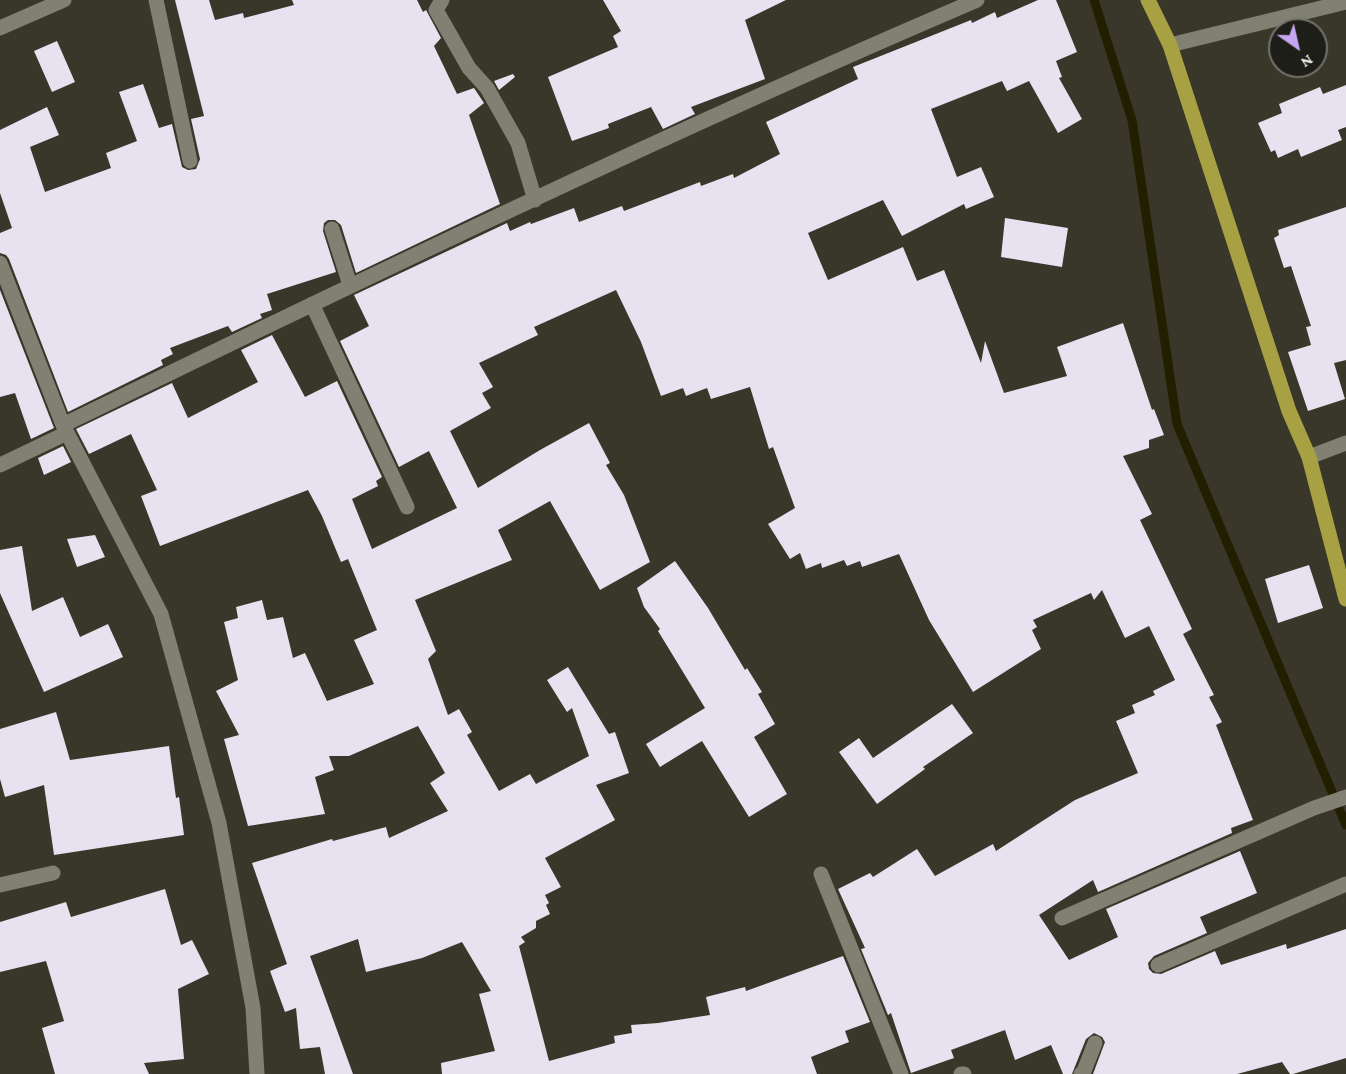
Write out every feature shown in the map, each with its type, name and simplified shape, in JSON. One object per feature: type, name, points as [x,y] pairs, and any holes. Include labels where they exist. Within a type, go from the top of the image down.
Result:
[{"type":"main road","points":[[1148,0],[1170,45],[1289,411],[1309,457],[1346,599]]},
{"type":"street","points":[[0,28],[64,0]]},
{"type":"street","points":[[156,0],[190,161]]},
{"type":"street","points":[[442,0],[436,10],[469,68],[487,88],[518,142],[535,200]]},
{"type":"street","points":[[0,465],[65,429],[350,285],[763,93],[977,0]]},
{"type":"street","points":[[1170,45],[1346,2]]},
{"type":"street","points":[[332,229],[350,285]]},
{"type":"street","points":[[0,263],[65,429],[161,614],[219,823],[253,1008],[257,1074]]},
{"type":"street","points":[[312,304],[407,507]]},
{"type":"street","points":[[1309,457],[1346,443]]},
{"type":"street","points":[[1062,918],[1314,808],[1346,797]]},
{"type":"street","points":[[0,885],[52,873]]},
{"type":"street","points":[[822,874],[901,1074]]},
{"type":"street","points":[[1158,964],[1346,884]]},
{"type":"street","points":[[1081,1074],[1095,1043]]},
{"type":"building","points":[[175,0],[209,0],[215,20],[243,13],[244,18],[294,5],[292,0],[417,0],[423,12],[426,10],[441,38],[434,46],[457,94],[474,88],[484,103],[469,115],[500,204],[356,273],[341,225],[335,220],[328,220],[324,223],[323,231],[336,272],[267,294],[272,310],[260,314],[262,318],[232,332],[228,326],[170,348],[173,354],[161,360],[163,365],[68,412],[9,259],[0,253],[0,233],[12,228],[0,193],[0,130],[47,107],[59,135],[30,147],[45,192],[111,168],[106,153],[137,141],[119,92],[143,84],[159,128],[172,124],[182,167],[188,170],[196,169],[200,159],[191,119],[204,116]]},
{"type":"building","points":[[603,0],[786,0],[745,20],[765,79],[691,107],[695,114],[663,129],[651,107],[608,124],[609,128],[572,141],[548,77],[618,47],[613,36],[621,31]]},
{"type":"building","points":[[1038,0],[1056,0],[1077,52],[1056,61],[1062,77],[1059,78],[1082,119],[1058,133],[1029,81],[1007,91],[1002,81],[931,109],[957,177],[981,167],[994,197],[966,209],[964,204],[902,236],[883,200],[808,233],[828,280],[903,247],[917,281],[944,270],[981,363],[985,341],[1004,393],[1067,376],[1057,347],[1123,323],[1152,410],[1154,409],[1164,435],[1149,440],[1149,448],[1123,456],[1152,514],[1140,520],[1192,629],[1183,634],[1214,695],[1209,697],[1222,722],[1216,725],[1253,820],[1231,828],[1232,833],[1098,892],[1093,880],[1039,915],[1069,960],[1118,937],[1106,909],[1240,851],[1257,893],[1200,917],[1207,933],[1154,956],[1148,963],[1149,969],[1153,973],[1161,974],[1215,951],[1221,965],[1286,944],[1287,949],[1346,929],[1346,1058],[1293,1074],[1290,1074],[1282,1062],[1237,1074],[1093,1074],[1105,1042],[1102,1037],[1094,1033],[1086,1039],[1072,1074],[1063,1074],[1051,1045],[1015,1060],[1005,1030],[951,1050],[954,1058],[911,1073],[891,1013],[888,1015],[861,949],[865,948],[838,889],[870,873],[873,877],[917,849],[935,876],[993,844],[996,851],[1075,800],[1138,773],[1116,721],[1135,713],[1132,705],[1155,695],[1153,691],[1175,680],[1149,626],[1125,638],[1102,590],[1094,600],[1091,593],[1033,620],[1037,627],[1032,630],[1041,649],[973,692],[929,620],[899,554],[862,567],[860,561],[847,566],[844,560],[822,568],[821,563],[806,569],[800,553],[790,559],[768,524],[795,508],[773,447],[769,449],[750,387],[711,399],[707,388],[686,396],[683,388],[661,396],[641,342],[616,290],[534,327],[538,335],[479,363],[493,387],[482,393],[491,408],[450,431],[478,488],[589,423],[610,463],[606,465],[624,495],[650,562],[600,590],[550,501],[498,530],[512,560],[415,600],[436,651],[428,659],[448,715],[459,709],[472,732],[467,735],[499,791],[530,774],[536,784],[589,756],[572,708],[567,712],[547,680],[568,667],[609,734],[615,732],[629,773],[596,785],[615,820],[545,858],[561,887],[545,895],[549,903],[546,905],[550,914],[536,921],[536,928],[521,937],[525,942],[519,946],[549,1061],[615,1043],[614,1036],[632,1033],[631,1025],[710,1015],[706,997],[745,987],[746,991],[843,956],[870,1022],[845,1031],[849,1042],[811,1057],[817,1074],[442,1074],[441,1063],[495,1051],[479,994],[491,991],[462,942],[422,958],[366,972],[358,939],[310,956],[353,1074],[325,1074],[320,1047],[300,1049],[296,1008],[285,1012],[270,971],[287,964],[252,863],[332,839],[333,841],[386,827],[389,838],[448,811],[430,783],[445,773],[418,726],[349,756],[329,756],[334,770],[315,777],[325,814],[248,826],[224,739],[239,735],[216,691],[238,680],[224,622],[238,618],[236,607],[262,600],[267,620],[283,617],[293,658],[305,653],[327,701],[374,684],[354,640],[377,630],[348,559],[341,562],[322,516],[308,490],[160,546],[141,496],[157,490],[131,434],[89,454],[76,429],[172,383],[188,418],[258,382],[241,350],[272,335],[305,397],[337,381],[382,477],[376,481],[378,486],[352,499],[372,549],[457,508],[429,451],[399,467],[340,341],[369,326],[354,295],[507,223],[510,231],[574,208],[579,222],[622,206],[624,211],[700,182],[701,186],[733,174],[734,178],[780,154],[766,122],[858,79],[853,67],[971,20],[972,23],[995,12],[997,18]]},
{"type":"building","points":[[57,41],[75,82],[52,92],[34,51]]},
{"type":"building","points":[[513,74],[515,77],[499,90],[494,81]]},
{"type":"building","points":[[1346,85],[1346,127],[1338,130],[1342,140],[1301,157],[1298,149],[1278,158],[1275,150],[1271,152],[1258,123],[1282,113],[1279,104],[1320,87],[1323,94]]},
{"type":"building","points":[[1346,207],[1346,360],[1334,363],[1345,399],[1308,411],[1288,352],[1311,345],[1306,327],[1311,326],[1291,266],[1284,268],[1274,238],[1279,235],[1278,230]]},
{"type":"building","points":[[1005,218],[1068,228],[1062,267],[1001,257]]},
{"type":"building","points":[[0,290],[54,428],[31,439],[15,393],[0,397]]},
{"type":"building","points":[[63,446],[71,462],[44,475],[38,458]]},
{"type":"building","points":[[95,535],[105,557],[77,567],[67,539]]},
{"type":"building","points":[[22,546],[32,611],[63,597],[80,637],[108,624],[123,657],[44,692],[0,593],[0,550]]},
{"type":"building","points":[[675,561],[708,608],[745,670],[747,668],[762,692],[758,694],[775,724],[754,737],[787,794],[749,817],[702,741],[660,767],[646,744],[705,708],[658,631],[660,629],[644,607],[637,588]]},
{"type":"building","points":[[1309,565],[1323,608],[1278,623],[1265,579]]},
{"type":"building","points":[[952,704],[973,733],[923,767],[925,769],[877,804],[839,752],[859,738],[873,758]]},
{"type":"building","points":[[56,712],[70,760],[169,746],[184,835],[54,855],[44,785],[5,797],[0,779],[0,729]]},
{"type":"building","points":[[165,889],[181,945],[192,940],[209,974],[178,989],[184,1059],[144,1063],[149,1074],[55,1074],[42,1028],[64,1021],[46,961],[0,972],[0,922],[66,902],[71,917]]},
{"type":"waterway","points":[[1094,0],[1132,120],[1177,424],[1346,825]]}]
